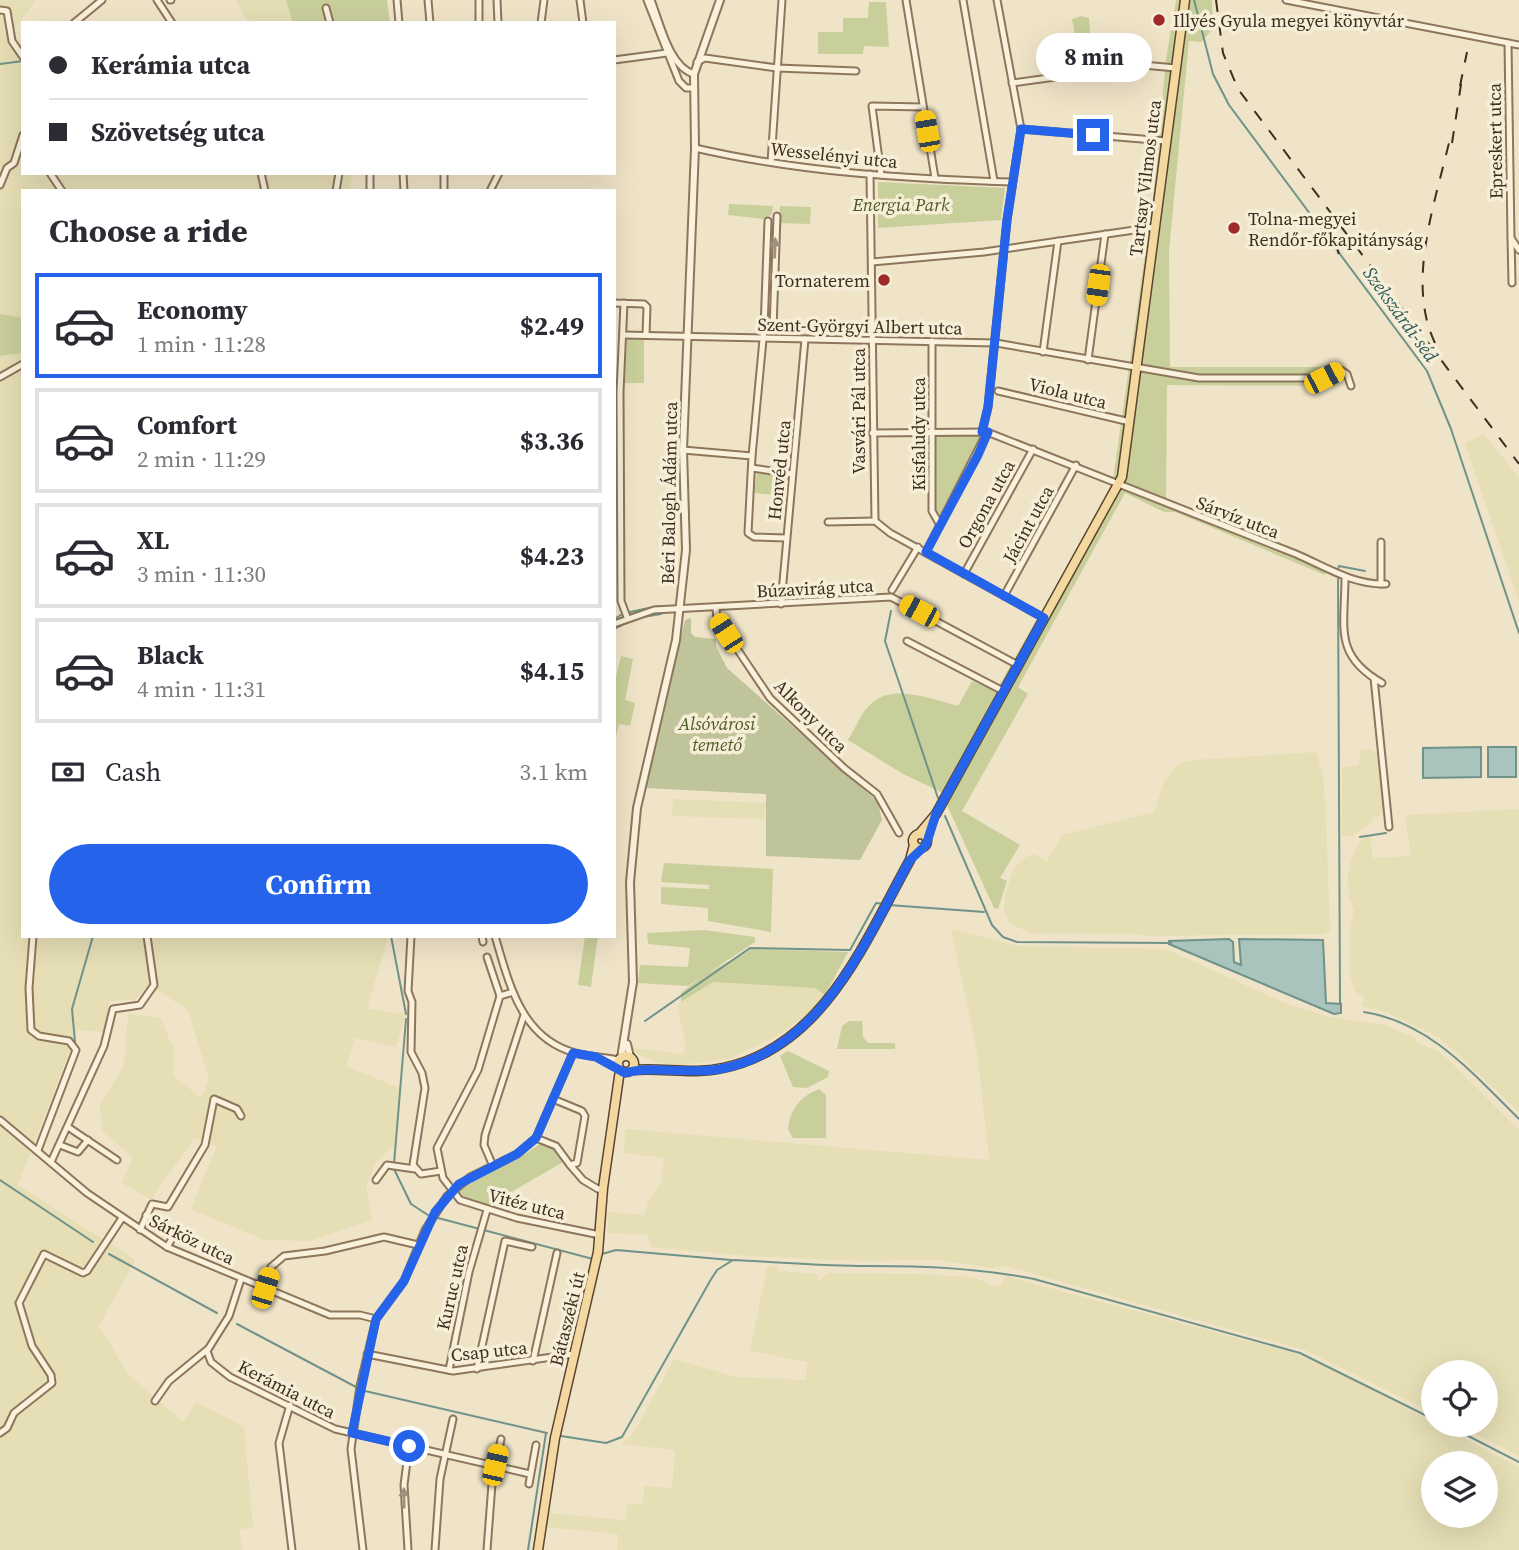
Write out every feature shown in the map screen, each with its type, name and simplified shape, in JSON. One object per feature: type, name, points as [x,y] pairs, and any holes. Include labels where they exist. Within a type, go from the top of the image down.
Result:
[{"type":"main road","name":"Tartsay Vilmos utca","points":[[923,836],[1120,483],[1184,0]]},
{"type":"main road","points":[[918,846],[914,838],[923,836]]},
{"type":"main road","points":[[625,1064],[654,1070],[686,1072],[730,1066],[772,1049],[798,1031],[838,986],[923,836]]},
{"type":"main road","name":"Bátaszéki út","points":[[538,1550],[556,1435],[594,1274],[604,1184],[625,1064]]},
{"type":"street","points":[[76,21],[102,0]]},
{"type":"street","points":[[157,0],[171,21]]},
{"type":"street","points":[[397,0],[399,21]]},
{"type":"street","points":[[428,0],[430,21]]},
{"type":"street","points":[[479,0],[479,21]]},
{"type":"street","points":[[498,0],[498,21]]},
{"type":"street","points":[[541,21],[544,0]]},
{"type":"street","points":[[580,0],[583,21]]},
{"type":"street","points":[[649,0],[667,53],[682,86],[694,88]]},
{"type":"street","points":[[649,0],[672,53],[681,66],[694,74]]},
{"type":"street","name":"Béri Balogh Ádám utca","points":[[625,1064],[625,1032],[633,982],[630,877],[637,807],[680,610],[685,550],[683,450],[695,148],[694,74],[720,0]]},
{"type":"street","points":[[771,162],[782,0]]},
{"type":"street","points":[[906,0],[935,178]]},
{"type":"street","points":[[963,0],[994,181]]},
{"type":"street","points":[[926,552],[985,432],[1012,182],[1021,129],[997,0]]},
{"type":"street","points":[[1286,0],[1519,45]]},
{"type":"street","points":[[326,8],[329,21]]},
{"type":"street","points":[[0,10],[7,11],[12,41],[21,54]]},
{"type":"street","name":"Epreskert utca","points":[[1508,43],[1512,283]]},
{"type":"street","points":[[704,45],[708,58]]},
{"type":"street","points":[[616,60],[667,53]]},
{"type":"street","points":[[696,62],[708,58],[777,68],[856,71]]},
{"type":"street","points":[[1012,83],[1143,65],[1176,68]]},
{"type":"street","points":[[881,175],[872,106],[923,107]]},
{"type":"street","points":[[1021,129],[1166,141]]},
{"type":"street","points":[[0,185],[7,169],[14,163],[21,141]]},
{"type":"street","name":"Wesselényi utca","points":[[695,148],[771,162],[870,174],[1012,182]]},
{"type":"street","points":[[14,163],[21,165]]},
{"type":"street","name":"Vasvári Pál utca","points":[[870,174],[875,521]]},
{"type":"street","points":[[773,329],[776,216]]},
{"type":"street","points":[[768,221],[764,329],[761,338],[748,533],[786,538]]},
{"type":"street","points":[[872,262],[1005,249],[1155,227]]},
{"type":"street","points":[[1088,360],[1105,234]]},
{"type":"street","points":[[1511,238],[1519,250]]},
{"type":"street","points":[[1043,352],[1058,241]]},
{"type":"street","points":[[616,303],[644,304],[647,307],[646,335]]},
{"type":"street","points":[[624,303],[618,406],[622,437],[621,601],[627,617]]},
{"type":"street","name":"Szent-Györgyi Albert utca","points":[[623,335],[996,343],[1199,378],[1324,378],[1344,370],[1351,386]]},
{"type":"street","name":"Honvéd utca","points":[[781,604],[805,339]]},
{"type":"street","name":"Kisfaludy utca","points":[[932,341],[932,511],[940,525]]},
{"type":"street","points":[[0,377],[21,364]]},
{"type":"street","name":"Viola utca","points":[[998,390],[1130,422]]},
{"type":"street","points":[[872,433],[985,432]]},
{"type":"street","name":"Sárvíz utca","points":[[985,432],[1076,465],[1365,584],[1384,584],[1381,542]]},
{"type":"street","points":[[616,437],[622,437]]},
{"type":"street","name":"Orgona utca","points":[[964,573],[1033,449]]},
{"type":"street","points":[[683,450],[752,457]]},
{"type":"street","points":[[616,458],[622,458]]},
{"type":"street","name":"Jácint utca","points":[[1004,596],[1076,465]]},
{"type":"street","points":[[752,468],[792,474]]},
{"type":"street","points":[[616,485],[622,485]]},
{"type":"street","points":[[828,522],[875,521],[1044,618]]},
{"type":"street","points":[[892,590],[918,547]]},
{"type":"street","points":[[1345,577],[1347,652],[1356,665],[1382,683]]},
{"type":"street","name":"Búzavirág utca","points":[[616,623],[654,610],[895,598],[1018,665]]},
{"type":"street","name":"Alkony utca","points":[[716,608],[717,619],[770,698],[844,768],[877,794],[899,833]]},
{"type":"street","points":[[907,641],[1003,691]]},
{"type":"street","points":[[1374,678],[1389,827]]},
{"type":"street","points":[[33,938],[29,988],[31,1030],[39,1036],[69,1041],[76,1051],[38,1150]]},
{"type":"street","points":[[51,1162],[104,1046],[113,1009],[140,1005],[154,985],[147,938]]},
{"type":"street","points":[[411,938],[408,991],[412,1002],[411,1052],[422,1073],[425,1088],[413,1157],[415,1169]]},
{"type":"street","points":[[496,938],[513,992],[524,1015],[541,1035],[573,1053],[625,1064]]},
{"type":"street","points":[[451,1192],[441,1171],[437,1148],[478,1070],[500,996],[487,957]]},
{"type":"street","points":[[500,996],[513,992]]},
{"type":"street","points":[[493,1166],[484,1145],[485,1135],[524,1015]]},
{"type":"street","points":[[363,1550],[353,1475],[352,1433],[376,1319],[404,1281],[435,1212],[451,1192],[470,1177],[517,1154],[536,1138],[573,1053]]},
{"type":"street","points":[[140,1230],[152,1204],[168,1207],[205,1145],[214,1099],[237,1109],[241,1116]]},
{"type":"street","points":[[554,1099],[582,1111],[585,1116],[579,1160],[570,1165]]},
{"type":"street","name":"Sárköz utca","points":[[0,1120],[122,1218],[167,1247],[330,1315],[360,1315],[376,1319]]},
{"type":"street","points":[[68,1127],[117,1160]]},
{"type":"street","points":[[536,1138],[556,1146],[583,1180],[598,1189]]},
{"type":"street","points":[[60,1145],[78,1152],[88,1140]]},
{"type":"street","points":[[376,1180],[387,1165],[415,1169],[427,1175],[441,1171]]},
{"type":"street","name":"Vitéz utca","points":[[451,1192],[460,1200],[487,1210],[600,1235]]},
{"type":"street","name":"Kuruc utca","points":[[449,1370],[479,1231],[487,1210]]},
{"type":"street","points":[[146,1215],[174,1230],[176,1234],[167,1247]]},
{"type":"street","points":[[0,1433],[7,1428],[15,1413],[52,1383],[51,1375],[32,1346],[19,1303],[44,1254],[83,1273],[87,1271],[122,1218]]},
{"type":"street","points":[[265,1288],[271,1267],[284,1256],[324,1251],[384,1237],[418,1245]]},
{"type":"street","points":[[477,1369],[505,1241],[532,1247]]},
{"type":"street","points":[[533,1361],[557,1253]]},
{"type":"street","points":[[155,1401],[169,1381],[208,1349],[229,1316],[242,1279]]},
{"type":"street","name":"Kerámia utca","points":[[208,1349],[211,1362],[230,1377],[335,1429],[530,1474]]},
{"type":"street","name":"Csap utca","points":[[367,1354],[449,1370],[477,1369],[574,1354]]},
{"type":"street","points":[[290,1405],[279,1443],[292,1550]]},
{"type":"street","points":[[435,1550],[439,1489],[453,1419]]},
{"type":"street","points":[[487,1550],[495,1465],[502,1439]]},
{"type":"street","points":[[529,1484],[536,1445]]},
{"type":"street","points":[[408,1550],[404,1485],[409,1446]]},
{"type":"shaded area","points":[[0,0],[36,0],[9,36],[21,45],[21,175],[352,175],[350,189],[21,189],[21,318],[0,314]]},
{"type":"shaded area","points":[[235,0],[387,0],[390,21],[249,21]]},
{"type":"shaded area","points":[[21,353],[21,938],[387,938],[367,1009],[406,1014],[396,1047],[355,1038],[346,1066],[399,1088],[396,1144],[376,1162],[366,1187],[372,1220],[309,1241],[264,1240],[191,1209],[217,1146],[194,1138],[151,1200],[122,1183],[133,1157],[102,1131],[100,1104],[124,1066],[128,1014],[161,1018],[173,1048],[174,1076],[201,1098],[209,1079],[188,1010],[149,985],[135,1000],[109,1001],[105,1032],[78,1030],[18,1185],[135,1260],[99,1326],[128,1374],[183,1422],[196,1402],[244,1427],[253,1527],[239,1530],[242,1550],[0,1550],[0,356]]},
{"type":"shaded area","points":[[1484,434],[1519,478],[1519,602],[1465,443]]},
{"type":"shaded area","points":[[1372,749],[1374,752],[1380,752],[1384,814],[1372,818],[1372,823],[1352,836],[1342,836],[1342,768],[1359,765],[1360,750]]},
{"type":"shaded area","points":[[1316,752],[1323,776],[1326,818],[1330,930],[1324,934],[1144,936],[1031,933],[1010,924],[1004,910],[1005,894],[1014,868],[1024,858],[1035,854],[1047,861],[1062,835],[1154,812],[1164,781],[1178,764],[1194,760]]},
{"type":"shaded area","points":[[673,799],[766,803],[764,819],[672,816]]},
{"type":"shaded area","points":[[1519,809],[1519,1112],[1440,1038],[1388,1013],[1362,1006],[1365,997],[1355,992],[1350,976],[1350,927],[1354,911],[1349,897],[1348,874],[1351,859],[1362,839],[1370,837],[1373,858],[1411,856],[1405,815]]},
{"type":"shaded area","points":[[951,929],[1018,946],[1166,949],[1289,1005],[1330,1017],[1385,1025],[1413,1037],[1423,1046],[1437,1050],[1519,1130],[1519,1456],[1480,1437],[1498,1437],[1498,1360],[1421,1360],[1421,1407],[1307,1351],[1002,1265],[1000,1269],[938,1260],[863,1261],[747,1256],[651,1247],[648,1235],[607,1233],[609,1212],[645,1215],[648,1202],[661,1183],[664,1158],[624,1153],[625,1129],[989,1160],[977,1052]]},
{"type":"shaded area","points":[[712,982],[815,988],[825,995],[805,1016],[779,1035],[729,1059],[679,1065],[660,1063],[637,1054],[632,1048],[684,1054],[685,1041],[677,1005]]},
{"type":"shaded area","points":[[777,1266],[778,1271],[817,1274],[818,1281],[828,1273],[918,1274],[972,1277],[997,1287],[1003,1283],[1005,1276],[1294,1353],[1327,1367],[1421,1416],[1421,1437],[1461,1437],[1488,1451],[1421,1451],[1421,1528],[1498,1528],[1498,1456],[1519,1467],[1519,1550],[617,1550],[618,1534],[546,1527],[548,1513],[625,1520],[628,1503],[643,1504],[644,1486],[672,1488],[675,1450],[621,1444],[633,1434],[674,1359],[736,1377],[806,1380],[807,1362],[750,1351],[767,1267]]},
{"type":"green space","points":[[286,0],[387,0],[390,21],[292,21]]},
{"type":"green space","points":[[1176,0],[1212,0],[1213,29],[1201,42],[1189,41],[1169,251],[1170,367],[1336,367],[1335,386],[1167,385],[1166,502],[1324,563],[1325,575],[1175,512],[1164,512],[1125,493],[1018,687],[1028,694],[962,811],[1020,845],[1000,878],[1007,881],[998,909],[994,908],[941,792],[903,774],[848,740],[865,711],[881,697],[891,694],[914,695],[958,706],[972,681],[996,691],[1112,487],[1153,198],[1166,59]]},
{"type":"green space","points":[[869,2],[886,2],[889,47],[864,46],[863,54],[818,54],[818,32],[843,32],[843,18],[868,18]]},
{"type":"green space","points":[[1081,16],[1089,18],[1092,57],[1075,60],[1070,50],[1075,35],[1072,19]]},
{"type":"green space","name":"Energia Park","points":[[878,182],[1005,188],[1001,220],[878,228]]},
{"type":"green space","points":[[729,204],[773,206],[772,214],[764,219],[728,215]]},
{"type":"green space","points":[[780,206],[811,207],[810,224],[779,223]]},
{"type":"green space","points":[[0,314],[21,318],[21,353],[0,356]]},
{"type":"green space","points":[[627,339],[644,340],[644,383],[625,383]]},
{"type":"green space","points":[[983,434],[940,523],[934,514],[933,437]]},
{"type":"green space","points":[[757,472],[789,476],[787,496],[754,493]]},
{"type":"green space","name":"Alsóvárosi temető","points":[[691,618],[691,633],[695,637],[716,639],[716,646],[727,668],[878,802],[882,820],[860,860],[766,856],[766,794],[645,788],[685,620]]},
{"type":"green space","points":[[621,656],[633,659],[625,700],[635,703],[630,726],[619,724],[616,737],[616,677]]},
{"type":"green space","points":[[664,863],[773,869],[771,932],[708,921],[708,908],[661,904],[661,887],[709,889],[709,885],[661,882]]},
{"type":"green space","points":[[704,930],[755,937],[755,942],[708,973],[751,949],[848,952],[825,995],[815,988],[713,982],[681,1002],[681,993],[701,977],[688,986],[638,983],[640,965],[688,967],[690,948],[648,944],[647,933]]},
{"type":"green space","points":[[585,938],[598,938],[591,987],[578,985]]},
{"type":"green space","points":[[849,1021],[862,1021],[863,1037],[868,1043],[895,1043],[895,1049],[837,1049],[842,1026]]},
{"type":"green space","points":[[788,1051],[829,1071],[828,1077],[807,1088],[793,1087],[780,1056]]},
{"type":"green space","points":[[819,1089],[826,1095],[826,1138],[793,1138],[788,1129],[794,1109],[807,1095]]},
{"type":"green space","points":[[543,1142],[555,1148],[563,1162],[489,1205],[465,1198],[457,1189],[519,1158]]},
{"type":"water","points":[[1481,747],[1481,777],[1423,778],[1423,748]]},
{"type":"water","points":[[1488,747],[1516,747],[1516,777],[1488,777]]},
{"type":"water","points":[[1229,939],[1233,942],[1234,962],[1241,965],[1239,939],[1323,940],[1326,1003],[1341,1004],[1341,1013],[1334,1014],[1169,944],[1169,941]]},
{"type":"waterway","name":"Szekszárdi-séd","points":[[1194,0],[1213,74],[1229,105],[1427,371],[1451,429],[1519,633]]},
{"type":"waterway","points":[[0,64],[21,61]]},
{"type":"waterway","points":[[1338,569],[1339,566],[1365,571]]},
{"type":"waterway","points":[[1338,579],[1340,1004]]},
{"type":"waterway","points":[[630,612],[658,606]]},
{"type":"waterway","points":[[891,611],[885,641],[938,798]]},
{"type":"waterway","points":[[643,617],[661,614]]},
{"type":"waterway","points":[[616,618],[621,615]]},
{"type":"waterway","points":[[616,628],[626,623]]},
{"type":"waterway","points":[[945,816],[992,925],[1003,937],[1017,942],[1171,943]]},
{"type":"waterway","points":[[1360,837],[1386,833]]},
{"type":"waterway","points":[[645,1021],[750,948],[850,950],[876,903],[883,904]]},
{"type":"waterway","points":[[889,905],[984,912]]},
{"type":"waterway","points":[[75,1042],[72,1009],[92,938]]},
{"type":"waterway","points":[[391,938],[406,1014]]},
{"type":"waterway","points":[[1364,1012],[1388,1018],[1430,1039],[1468,1068],[1519,1119]]},
{"type":"waterway","points":[[394,1164],[406,1019]]},
{"type":"waterway","points":[[394,1169],[411,1204],[428,1215]]},
{"type":"waterway","points":[[0,1180],[93,1242]]},
{"type":"waterway","points":[[438,1218],[593,1259]]},
{"type":"waterway","points":[[602,1254],[616,1250],[731,1260]]},
{"type":"waterway","points":[[109,1254],[217,1313]]},
{"type":"waterway","points":[[561,1436],[606,1443],[622,1437],[710,1281],[717,1270],[733,1260],[951,1268],[1034,1279],[1300,1353],[1421,1413]]},
{"type":"waterway","points":[[237,1324],[356,1387]]},
{"type":"waterway","points":[[365,1391],[547,1433]]},
{"type":"waterway","points":[[528,1550],[546,1433]]},
{"type":"waterway","points":[[1470,1437],[1519,1462]]},
{"type":"railway","points":[[1216,0],[1223,53],[1238,89],[1519,464]]},
{"type":"railway","points":[[1460,86],[1467,52]]},
{"type":"railway","points":[[1452,143],[1462,78]]},
{"type":"railway","points":[[1435,343],[1426,319],[1423,266],[1426,239],[1451,134]]},
{"type":"railway","points":[[1328,220],[1336,239],[1340,262]]},
{"type":"place","name":"Illyés Gyula megyei könyvtár","points":[[1159,20]]},
{"type":"place","name":"Tolna-megyei Rendőr-főkapitányság","points":[[1234,228]]},
{"type":"place","name":"Tornaterem","points":[[884,280]]},
{"type":"route","points":[[409,1446],[352,1433],[370,1337],[376,1319],[399,1290],[425,1230],[447,1196],[459,1184],[517,1154],[536,1138],[573,1053],[596,1057],[616,1065],[625,1073],[641,1069],[697,1072],[741,1063],[772,1049],[790,1037],[816,1014],[838,986],[910,860],[927,844],[936,814],[1044,618],[926,552],[988,432],[982,432],[988,407],[1007,220],[1021,129],[1093,135]]}]
